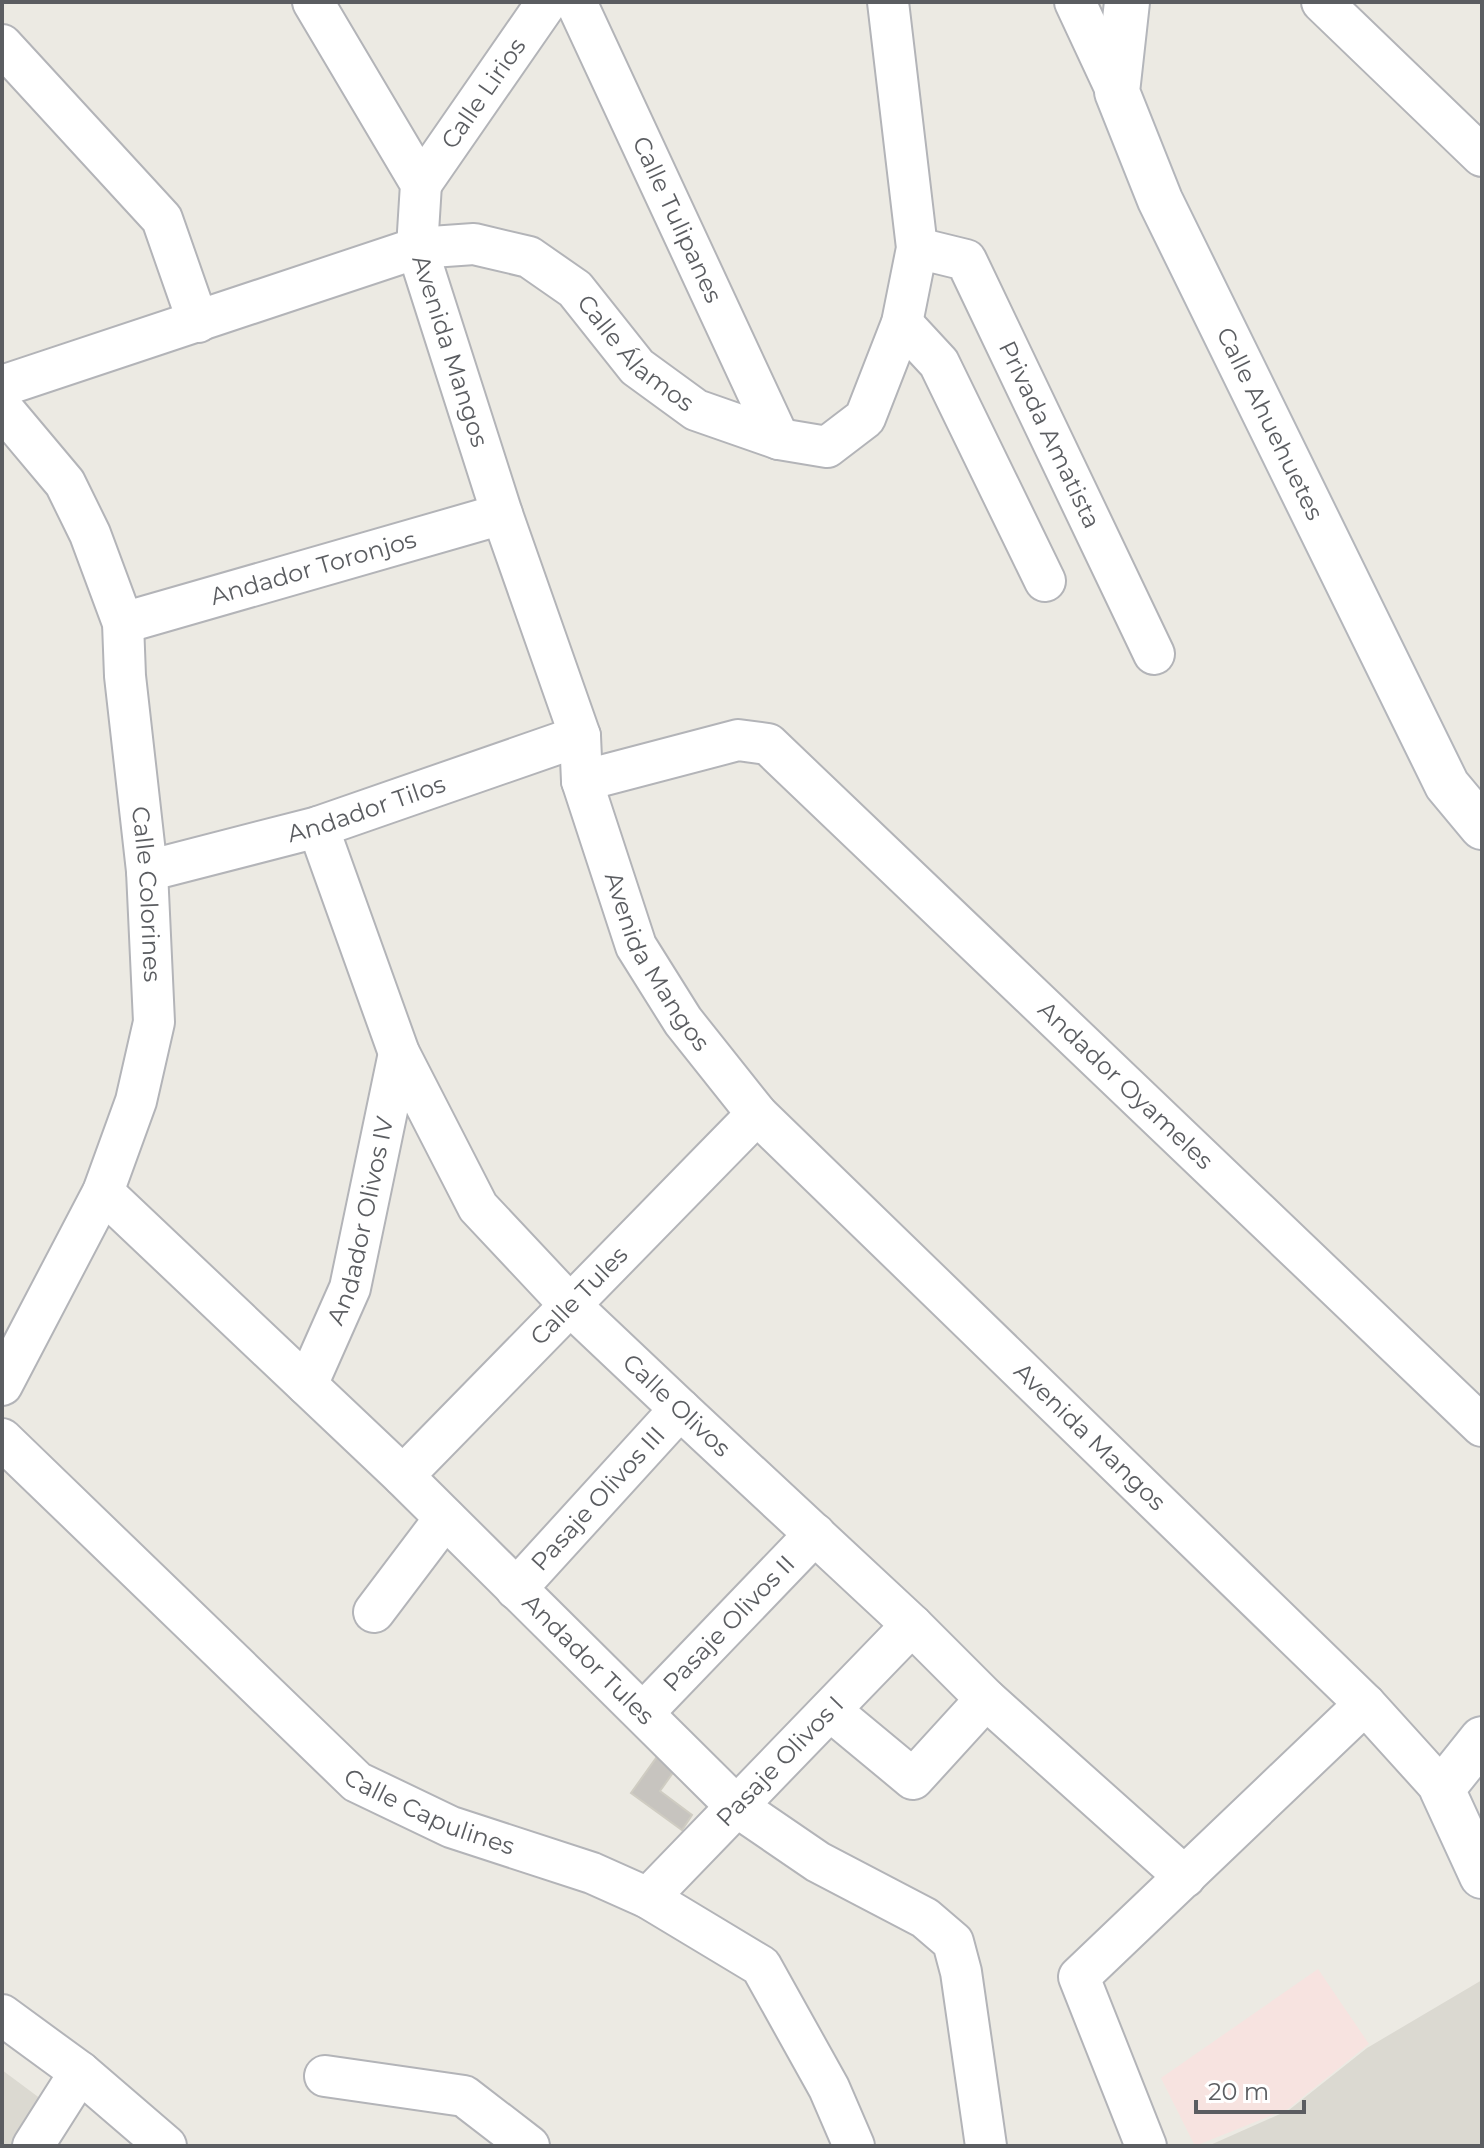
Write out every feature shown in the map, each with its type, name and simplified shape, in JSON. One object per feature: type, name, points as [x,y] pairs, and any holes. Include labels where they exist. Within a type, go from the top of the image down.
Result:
[{"type":"main road","name":"Calle Ahuehuetes","points":[[1127,2],[1117,92],[1160,200],[1447,785],[1482,827]]},
{"type":"main road","points":[[1482,1739],[1442,1789],[1482,1876]]},
{"type":"street","points":[[313,2],[421,184]]},
{"type":"street","name":"Calle Lirios","points":[[421,184],[547,2]]},
{"type":"street","name":"Calle Tulipanes","points":[[576,2],[779,439]]},
{"type":"street","name":"Calle Álamos","points":[[2,386],[417,248],[474,244],[529,257],[575,289],[637,367],[696,410],[779,439],[827,447],[865,418],[902,323],[917,248],[888,2]]},
{"type":"street","points":[[1075,2],[1117,92]]},
{"type":"street","points":[[1322,2],[1482,156]]},
{"type":"street","points":[[2,45],[162,219],[198,322]]},
{"type":"street","name":"Avenida Mangos","points":[[421,184],[417,248],[502,514],[580,736],[582,781],[636,946],[683,1021],[757,1114],[1365,1704],[1442,1789]]},
{"type":"street","name":"Privada Amatista","points":[[917,248],[966,260],[1154,654]]},
{"type":"street","points":[[902,323],[939,363],[1045,581]]},
{"type":"street","name":"Calle Colorines","points":[[2,1385],[103,1192],[136,1101],[154,1022],[147,871],[125,676],[123,623],[90,534],[65,483],[9,429]]},
{"type":"street","name":"Andador Toronjos","points":[[123,623],[502,514]]},
{"type":"street","name":"Andador Tilos","points":[[147,871],[318,827],[580,736]]},
{"type":"street","name":"Andador Oyameles","points":[[582,781],[738,740],[768,744],[1482,1426]]},
{"type":"street","name":"Calle Olivos","points":[[318,827],[399,1053],[478,1207],[570,1305],[912,1625],[986,1699],[1185,1877]]},
{"type":"street","name":"Andador Olivos IV","points":[[307,1385],[350,1288],[399,1053]]},
{"type":"street","name":"Calle Tules","points":[[403,1476],[757,1114]]},
{"type":"street","name":"Andador Tules","points":[[103,1192],[403,1476],[736,1806],[818,1862],[925,1918],[953,1942],[961,1972],[986,2146]]},
{"type":"street","name":"Pasaje Olivos III","points":[[516,1589],[680,1409]]},
{"type":"street","name":"Calle Capulines","points":[[2,1439],[357,1782],[451,1827],[592,1873],[648,1898],[761,1966],[829,2088],[854,2146]]},
{"type":"street","points":[[374,1612],[445,1518]]},
{"type":"street","name":"Pasaje Olivos II","points":[[643,1713],[815,1534]]},
{"type":"street","name":"Pasaje Olivos I","points":[[648,1898],[912,1625]]},
{"type":"street","points":[[831,1711],[913,1779],[986,1699]]},
{"type":"street","points":[[1146,2146],[1079,1977],[1365,1704]]},
{"type":"street","points":[[2,2015],[80,2072],[166,2146]]},
{"type":"street","points":[[33,2146],[80,2072]]},
{"type":"street","points":[[325,2076],[464,2096],[529,2146]]},
{"type":"shaded area","points":[[1318,1969],[1369,2044],[1288,2109],[1195,2146],[1161,2078]]},
{"type":"shaded area","points":[[1482,1980],[1482,2146],[1208,2146],[1289,2110],[1367,2048]]},
{"type":"shaded area","points":[[2,2070],[49,2105],[21,2146],[2,2146]]},
{"type":"building","points":[[659,1754],[677,1767],[660,1791],[692,1815],[682,1830],[631,1793]]}]
